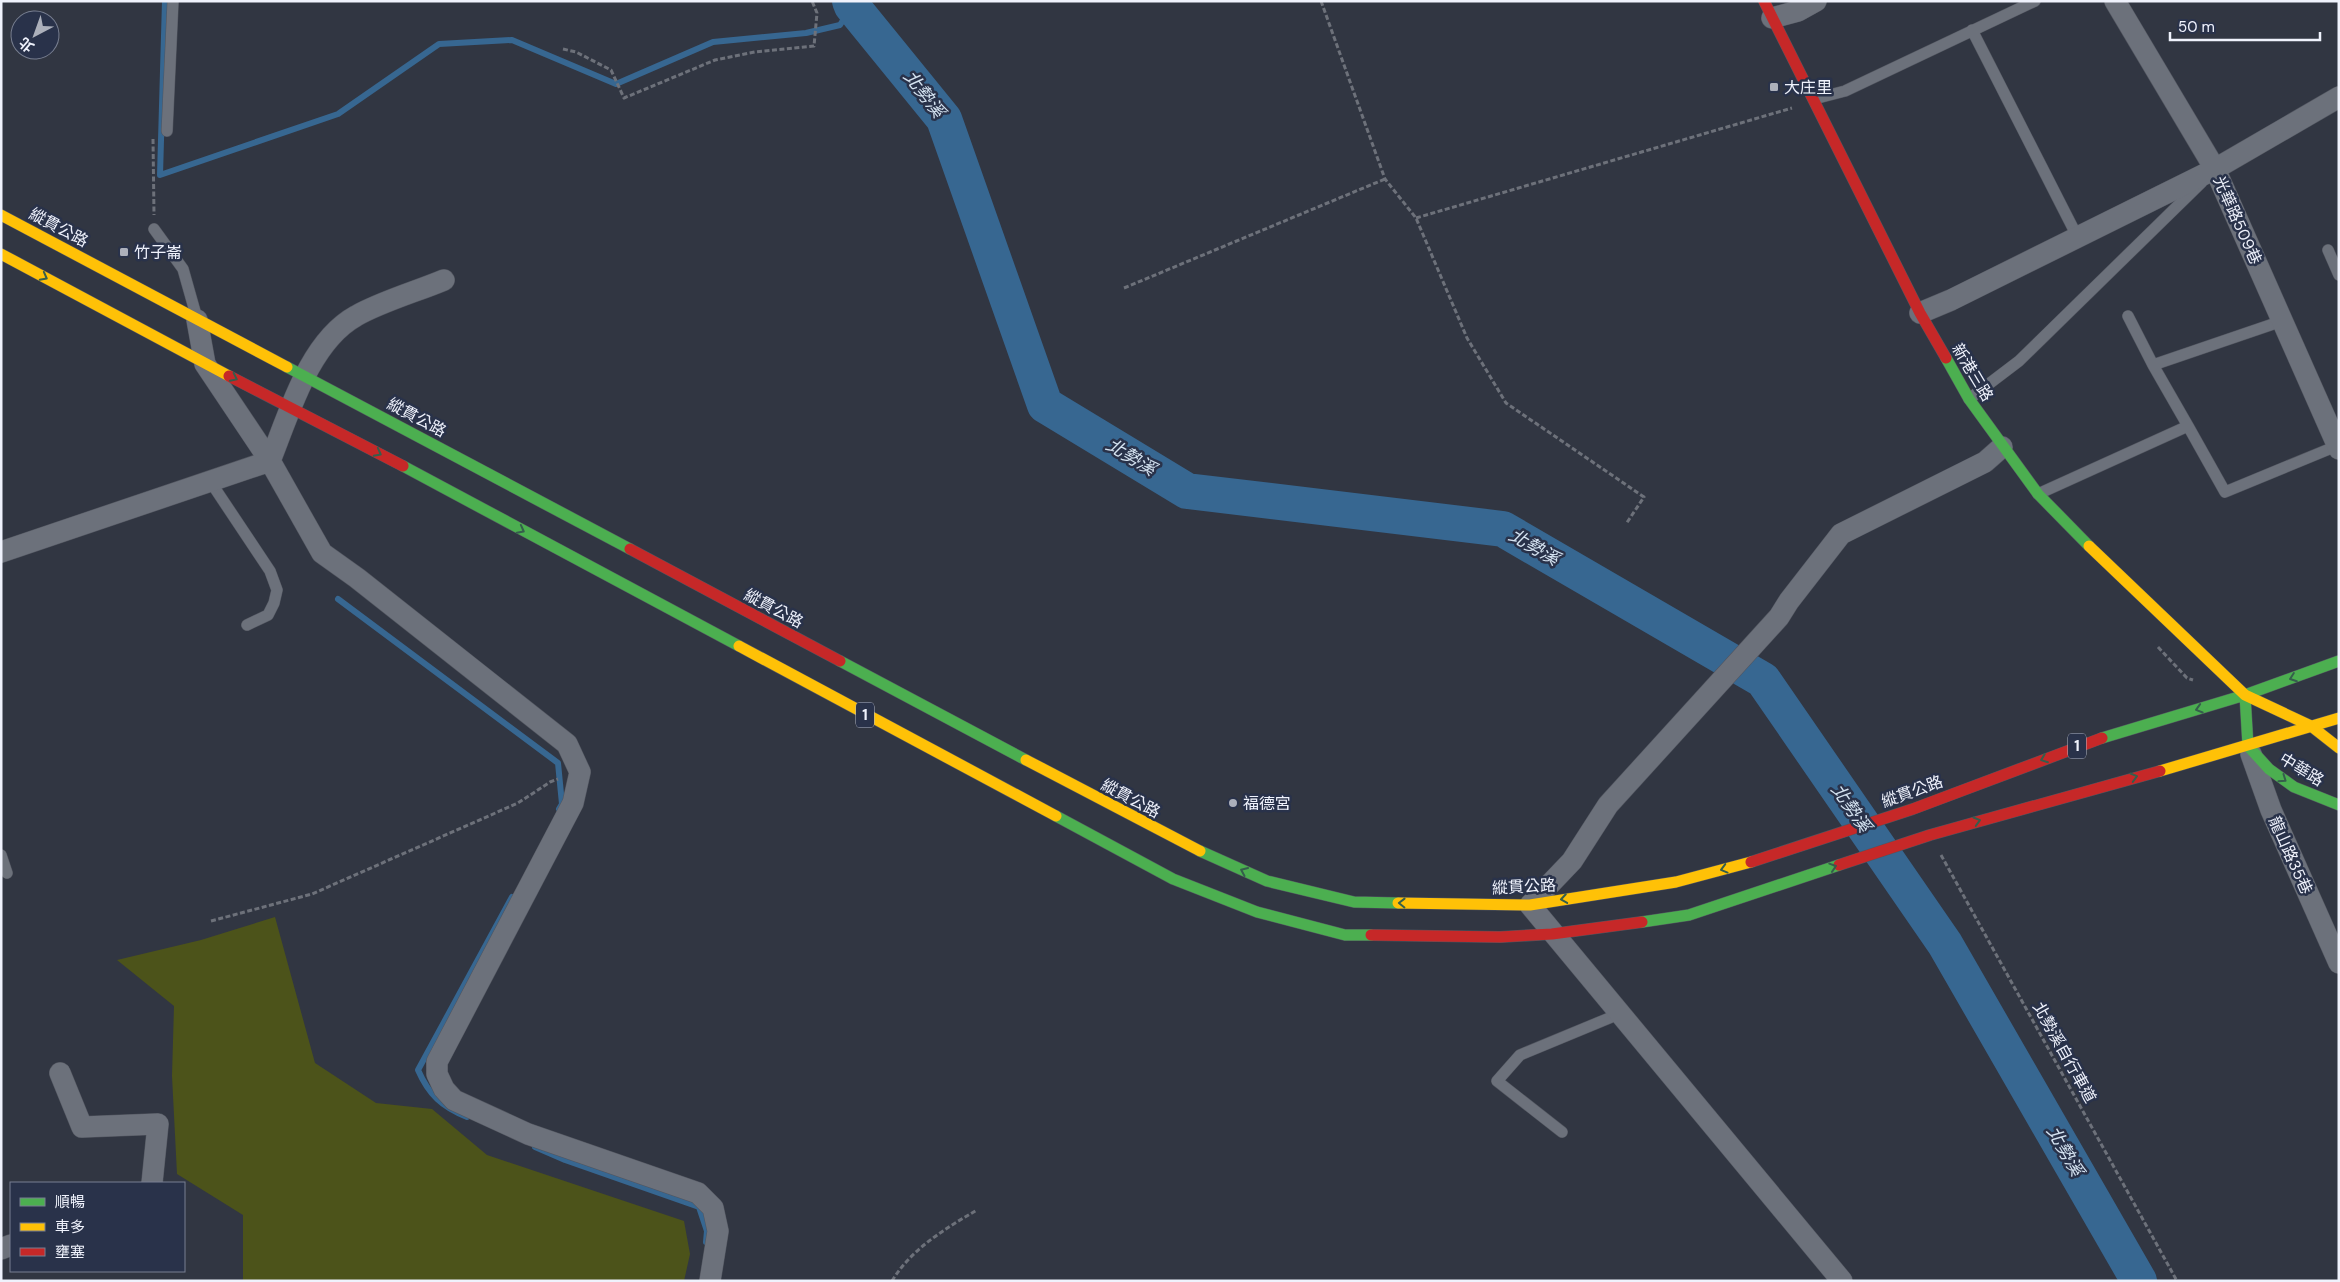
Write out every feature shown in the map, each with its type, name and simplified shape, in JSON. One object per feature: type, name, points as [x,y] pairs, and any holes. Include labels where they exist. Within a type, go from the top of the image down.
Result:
[{"type":"main road","name":"新港三路","points":[[1768,10],[1920,313],[1968,399],[2002,447],[2038,494],[2090,547],[2246,695],[2311,726]]},
{"type":"main road","name":"縱貫公路","points":[[1,215],[1186,845],[1267,881],[1354,902],[1530,905],[1676,882],[1771,856],[1913,809],[2087,742],[2246,695],[2339,661]]},
{"type":"main road","name":"1","points":[[1,254],[206,364],[292,407],[1173,879],[1257,912],[1344,935],[1500,937],[1552,934],[1689,915],[1930,835],[2248,746],[2339,718]]},
{"type":"main road","points":[[2246,695],[2248,746]]},
{"type":"main road","points":[[2311,726],[2339,748]]},
{"type":"main road","name":"中華路","points":[[2248,746],[2270,769],[2294,787],[2339,805]]},
{"type":"street","points":[[1768,10],[1798,11],[1816,1]]},
{"type":"street","name":"光華路509巷","points":[[2115,1],[2215,169],[2338,447]]},
{"type":"street","points":[[1920,313],[1951,300],[2215,169],[2338,101]]},
{"type":"street","points":[[1,552],[270,461],[306,376],[326,340],[355,316],[444,280]]},
{"type":"street","points":[[197,320],[206,364],[270,461],[322,552],[567,744],[580,772],[573,803],[437,1062],[437,1074],[444,1089],[454,1100],[528,1134],[698,1193],[713,1208],[718,1232],[710,1281]]},
{"type":"street","points":[[1842,1281],[1552,934],[1530,905],[1572,860],[1608,805],[1779,617],[1789,601],[1841,534],[1985,462],[2002,447]]},
{"type":"street","name":"龍山路35巷","points":[[2248,746],[2271,810],[2339,963]]},
{"type":"street","points":[[60,1073],[82,1127],[158,1124],[152,1182]]},
{"type":"lane","points":[[167,131],[173,1]]},
{"type":"lane","points":[[1814,99],[1845,91],[2034,1]]},
{"type":"lane","points":[[1972,30],[2078,238]]},
{"type":"lane","points":[[1968,399],[2019,361],[2215,169]]},
{"type":"lane","points":[[154,229],[183,269],[197,320]]},
{"type":"lane","points":[[2328,250],[2339,275]]},
{"type":"lane","points":[[2128,316],[2153,365],[2225,492],[2338,447]]},
{"type":"lane","points":[[2153,365],[2282,321]]},
{"type":"lane","points":[[2038,494],[2188,426]]},
{"type":"lane","points":[[210,481],[270,571],[277,590],[274,603],[268,615],[247,625]]},
{"type":"lane","points":[[1,855],[7,873]]},
{"type":"lane","points":[[1562,1132],[1497,1081],[1520,1055],[1619,1014]]},
{"type":"path","points":[[563,49],[585,56],[611,70],[624,98],[715,60],[755,52],[814,46],[817,13],[812,1]]},
{"type":"path","points":[[1321,1],[1385,179],[1416,218],[1467,338],[1506,403],[1644,497],[1626,524]]},
{"type":"path","points":[[1416,218],[1793,107],[1814,99]]},
{"type":"path","points":[[153,139],[154,229]]},
{"type":"path","points":[[1124,288],[1385,179]]},
{"type":"path","points":[[211,921],[312,894],[518,803],[550,782]]},
{"type":"path","name":"北勢溪自行車道","points":[[1930,835],[2177,1281]]},
{"type":"path","points":[[892,1281],[899,1270],[941,1232],[977,1210]]},
{"type":"green space","points":[[275,917],[315,1063],[376,1103],[432,1109],[487,1155],[684,1221],[690,1254],[684,1281],[243,1281],[243,1215],[177,1174],[172,1076],[174,1006],[117,960],[201,940]]},
{"type":"waterway","points":[[165,1],[160,175],[338,114],[439,44],[512,40],[616,84],[713,42],[806,33],[840,25],[852,6]]},
{"type":"waterway","name":"北勢溪","points":[[850,1],[852,6],[944,119],[1045,405],[1187,491],[1503,529],[1763,680],[1945,944],[2139,1281]]},
{"type":"waterway","points":[[338,599],[558,763],[562,804],[559,809]]},
{"type":"waterway","points":[[467,1117],[450,1109],[437,1099],[422,1079],[418,1070],[512,897]]},
{"type":"waterway","points":[[535,1147],[565,1160],[699,1207],[707,1231],[706,1242]]},
{"type":"traffic: fast","points":[[1946,358],[1969,399],[2038,494],[2089,546]]},
{"type":"traffic: fast","points":[[287,367],[630,549]]},
{"type":"traffic: fast","points":[[403,466],[739,646]]},
{"type":"traffic: fast","points":[[840,661],[1026,760]]},
{"type":"traffic: fast","points":[[2102,738],[2245,695],[2339,661]]},
{"type":"traffic: fast","points":[[2245,695],[2248,746],[2269,769],[2294,787],[2339,805]]},
{"type":"traffic: fast","points":[[1056,816],[1173,879],[1257,912],[1345,935],[1371,935]]},
{"type":"traffic: fast","points":[[1200,851],[1267,881],[1354,902],[1398,903]]},
{"type":"traffic: fast","points":[[1642,922],[1689,915],[1839,865]]},
{"type":"traffic: slow","points":[[1,215],[287,367]]},
{"type":"traffic: slow","points":[[1,254],[229,376]]},
{"type":"traffic: slow","points":[[2089,546],[2245,695],[2311,726],[2339,748]]},
{"type":"traffic: slow","points":[[739,646],[1056,816]]},
{"type":"traffic: slow","points":[[2160,771],[2339,718]]},
{"type":"traffic: slow","points":[[1026,760],[1200,851]]},
{"type":"traffic: slow","points":[[1398,903],[1530,905],[1676,882],[1751,862]]},
{"type":"traffic: jam","points":[[1764,1],[1920,313],[1946,358]]},
{"type":"traffic: jam","points":[[229,376],[403,466]]},
{"type":"traffic: jam","points":[[630,549],[840,661]]},
{"type":"traffic: jam","points":[[1751,862],[1913,809],[2102,738]]},
{"type":"traffic: jam","points":[[1839,865],[1930,835],[2160,771]]},
{"type":"traffic: jam","points":[[1371,935],[1500,937],[1552,934],[1642,922]]},
{"type":"place","name":"大庄里","points":[[1774,87]]},
{"type":"place","name":"竹子崙","points":[[124,252]]},
{"type":"place","name":"福德宮","points":[[1233,803]]}]
